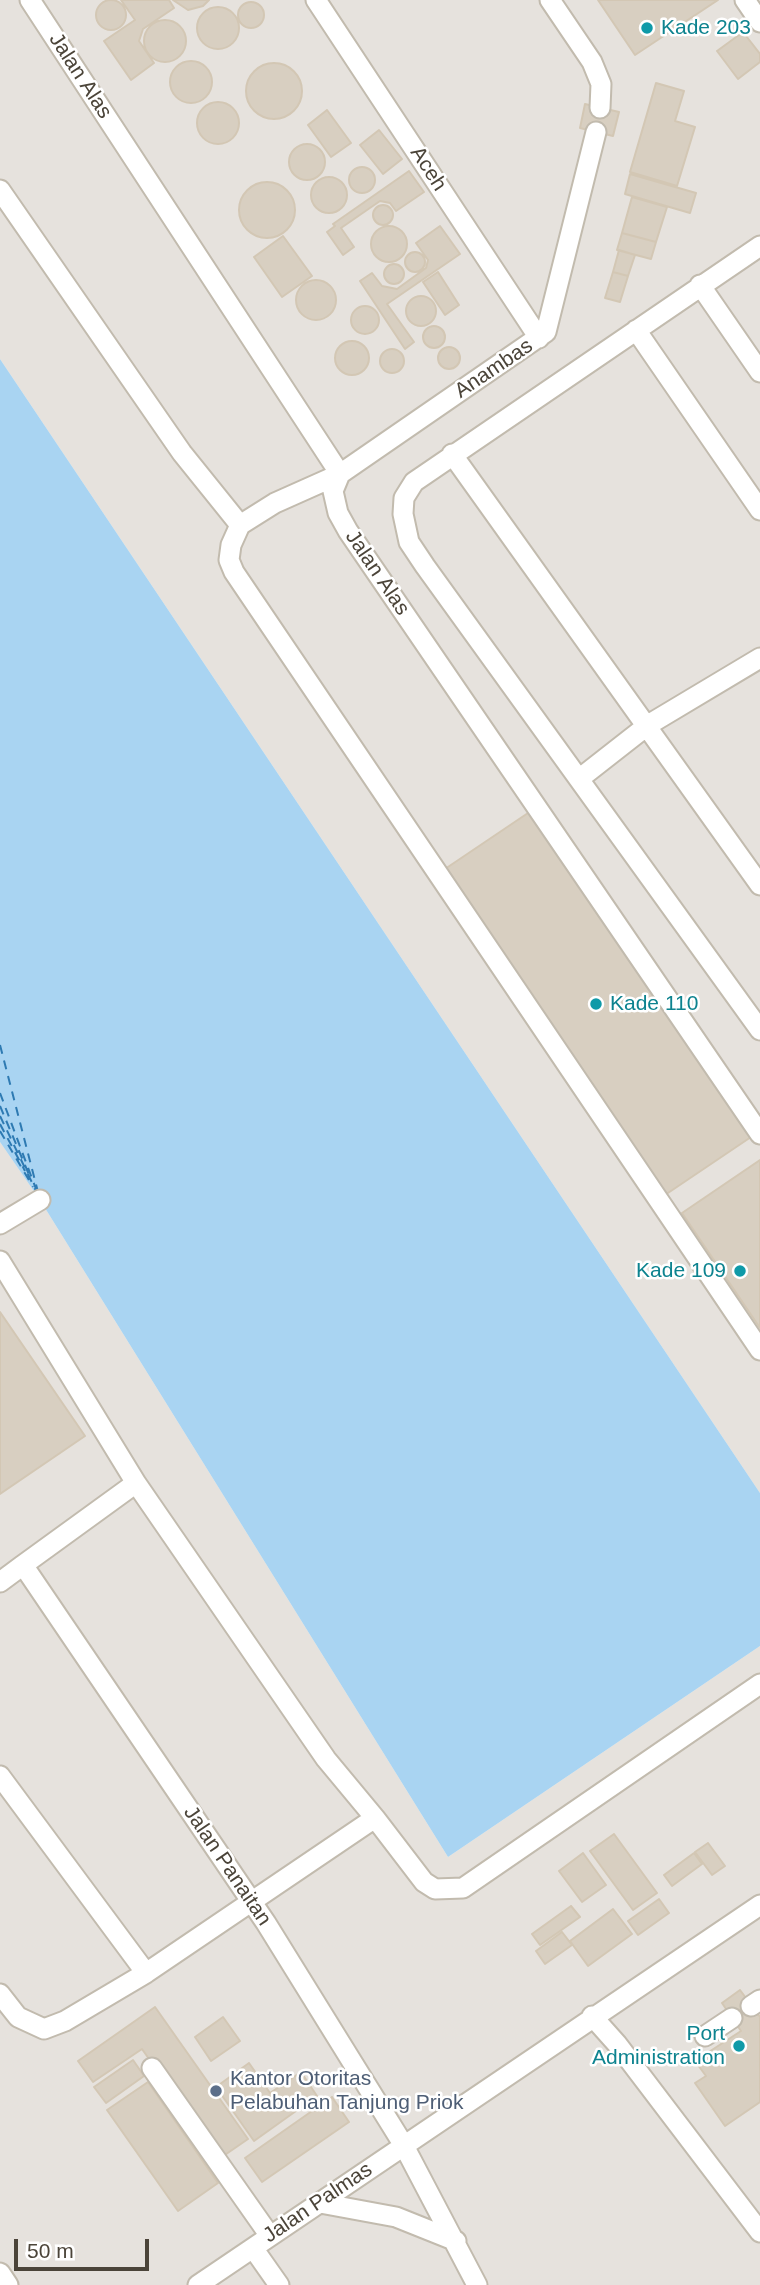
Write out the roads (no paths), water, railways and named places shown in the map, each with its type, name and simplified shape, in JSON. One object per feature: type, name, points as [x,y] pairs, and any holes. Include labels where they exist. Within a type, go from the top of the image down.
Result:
[{"type":"street","name":"Jalan Alas","points":[[30,0],[340,474],[333,491],[338,513],[348,531],[760,1134]]},
{"type":"street","name":"Aceh","points":[[316,0],[539,338]]},
{"type":"street","points":[[550,0],[592,62],[601,83],[600,108]]},
{"type":"street","points":[[745,0],[760,22]]},
{"type":"street","name":"Anambas","points":[[240,526],[275,503],[340,474],[539,338],[550,326],[596,132]]},
{"type":"street","points":[[0,190],[182,453],[240,526],[231,545],[229,560],[234,572],[760,1350]]},
{"type":"street","points":[[760,246],[414,482],[404,498],[403,514],[410,542],[760,1030]]},
{"type":"street","points":[[700,285],[760,372]]},
{"type":"street","points":[[636,330],[760,510]]},
{"type":"street","points":[[452,454],[760,885]]},
{"type":"street","points":[[579,779],[648,725],[760,658]]},
{"type":"street","points":[[0,1224],[40,1200]]},
{"type":"street","points":[[0,1261],[136,1483],[326,1759],[424,1882],[435,1889],[463,1888],[760,1684]]},
{"type":"street","points":[[0,1582],[136,1483]]},
{"type":"street","name":"Jalan Panaitan","points":[[23,1565],[250,1901],[403,2144],[477,2285]]},
{"type":"street","points":[[0,1776],[146,1973]]},
{"type":"street","points":[[0,1993],[18,2017],[44,2029],[65,2021],[146,1973],[375,1818]]},
{"type":"street","name":"Jalan Palmas","points":[[211,2281],[270,2236],[592,2016],[757,1913]]},
{"type":"street","points":[[592,2016],[617,2044],[760,2232]]},
{"type":"street","points":[[705,2036],[732,2018]]},
{"type":"street","points":[[152,2068],[270,2236]]},
{"type":"street","points":[[320,2203],[396,2217],[456,2241]]},
{"type":"street","points":[[253,2248],[279,2285]]},
{"type":"street","points":[[0,2273],[8,2285]]},
{"type":"water","points":[[0,359],[760,1493],[760,1646],[448,1857],[40,1200],[0,1142]]},
{"type":"place","name":"Kade 203","points":[[647,28]]},
{"type":"place","name":"Kade 110","points":[[596,1004]]},
{"type":"place","name":"Kade 109","points":[[740,1271]]},
{"type":"place","name":"Port Administration","points":[[739,2046]]},
{"type":"place","name":"Kantor Otoritas Pelabuhan Tanjung Priok","points":[[216,2091]]}]
